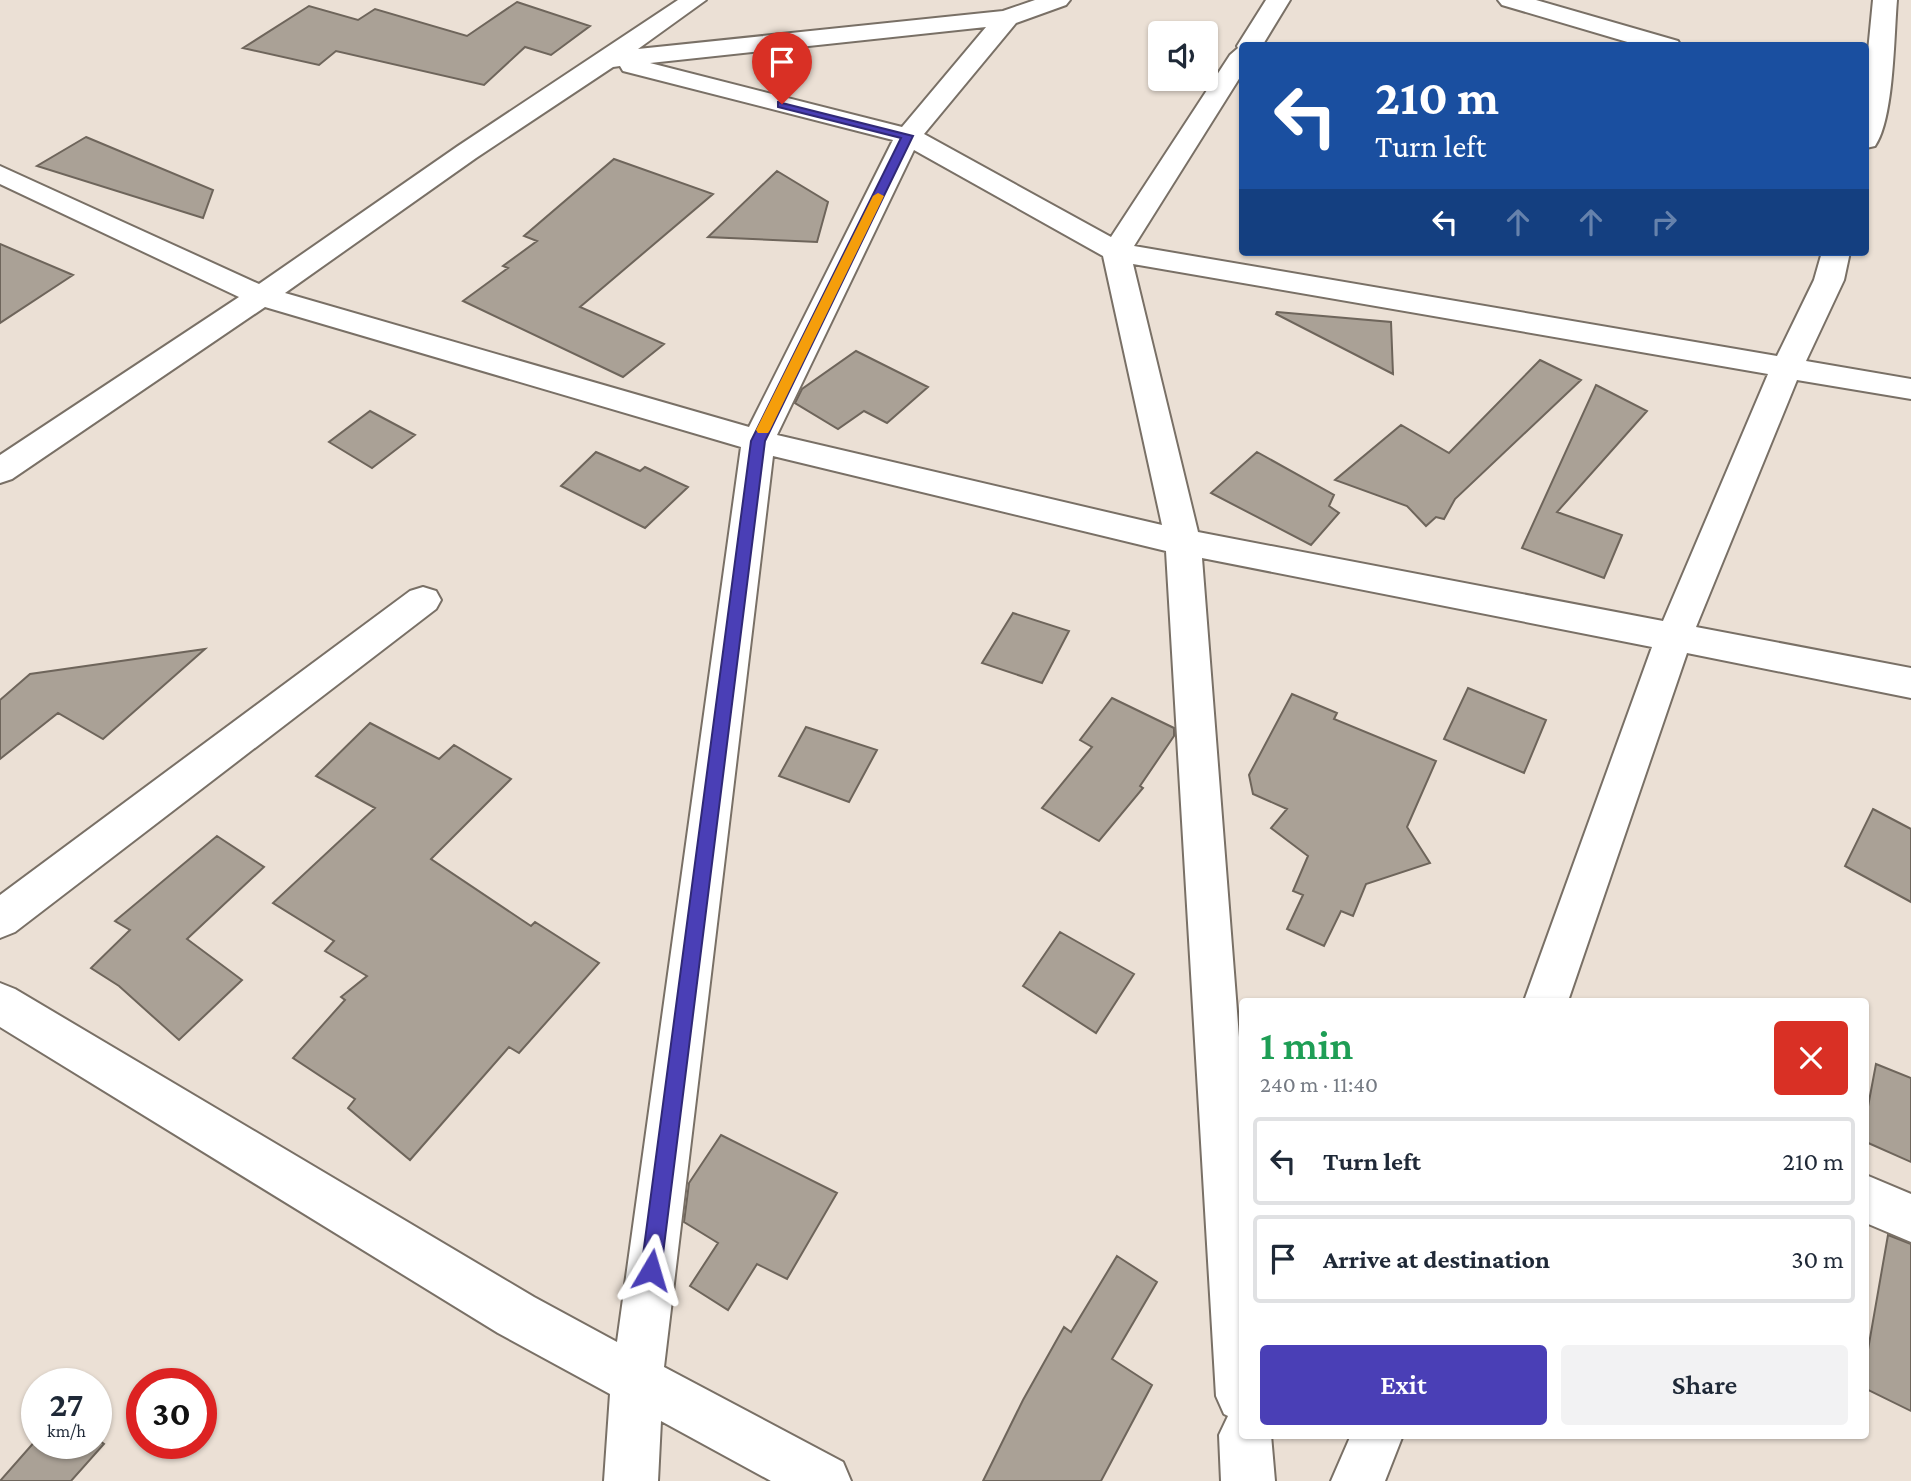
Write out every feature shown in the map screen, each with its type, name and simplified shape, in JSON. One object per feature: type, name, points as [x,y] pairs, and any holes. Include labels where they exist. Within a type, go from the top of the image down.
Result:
[{"type":"street","points":[[0,471],[694,0]]},
{"type":"street","points":[[606,60],[1007,18],[1058,0]]},
{"type":"street","points":[[1252,42],[1278,0]]},
{"type":"street","points":[[1510,0],[1655,42]]},
{"type":"street","points":[[1870,103],[1885,0]]},
{"type":"street","points":[[631,1481],[636,1381],[758,441],[908,136],[1007,18]]},
{"type":"street","points":[[606,60],[908,136],[1116,252],[1911,389]]},
{"type":"street","points":[[1239,60],[1116,252],[1183,541],[1239,1353]]},
{"type":"street","points":[[0,174],[261,296],[758,441],[1127,531],[1911,683]]},
{"type":"street","points":[[1547,998],[1674,637],[1786,369],[1829,280],[1835,256]]},
{"type":"street","points":[[0,919],[423,600]]},
{"type":"street","points":[[0,1003],[516,1315],[824,1481]]},
{"type":"street","points":[[1869,1200],[1911,1218]]},
{"type":"street","points":[[1245,1439],[1248,1481]]},
{"type":"street","points":[[1359,1481],[1375,1439]]},
{"type":"building","points":[[517,2],[590,26],[551,55],[525,47],[484,85],[336,51],[319,65],[243,48],[309,6],[358,20],[375,9],[467,36]]},
{"type":"building","points":[[86,137],[213,190],[203,218],[37,166]]},
{"type":"building","points":[[614,159],[713,194],[580,307],[664,344],[623,377],[463,301],[508,268],[503,266],[537,241],[524,236]]},
{"type":"building","points":[[777,171],[828,202],[817,242],[708,237]]},
{"type":"building","points":[[0,244],[73,275],[0,323]]},
{"type":"building","points":[[1276,314],[1391,322],[1393,374]]},
{"type":"building","points":[[856,351],[928,387],[887,423],[864,411],[838,429],[795,403],[802,389]]},
{"type":"building","points":[[1540,360],[1581,380],[1455,499],[1444,519],[1436,517],[1426,526],[1407,506],[1335,480],[1401,425],[1449,453]]},
{"type":"building","points":[[1596,385],[1647,411],[1557,512],[1622,535],[1604,578],[1522,548]]},
{"type":"building","points":[[370,411],[415,435],[372,468],[329,442]]},
{"type":"building","points":[[596,452],[640,471],[645,467],[688,487],[645,528],[561,486]]},
{"type":"building","points":[[1257,452],[1334,495],[1329,506],[1339,513],[1311,545],[1211,493]]},
{"type":"building","points":[[1013,613],[1069,631],[1042,683],[982,663]]},
{"type":"building","points":[[205,649],[103,739],[58,713],[0,759],[0,700],[30,674]]},
{"type":"building","points":[[1468,688],[1546,720],[1524,773],[1444,739]]},
{"type":"building","points":[[1292,694],[1337,713],[1334,719],[1436,761],[1407,827],[1430,863],[1366,884],[1353,916],[1341,911],[1324,946],[1287,929],[1303,895],[1293,891],[1308,856],[1271,828],[1287,809],[1253,794],[1249,775]]},
{"type":"building","points":[[1112,698],[1174,728],[1174,736],[1140,786],[1143,788],[1099,841],[1042,808],[1092,747],[1080,740]]},
{"type":"building","points":[[370,723],[439,759],[454,745],[511,779],[431,859],[531,926],[535,922],[599,963],[519,1053],[509,1047],[410,1160],[348,1108],[355,1099],[293,1058],[345,1000],[341,997],[367,976],[325,951],[334,941],[273,903],[375,808],[316,776]]},
{"type":"building","points":[[806,727],[877,750],[849,802],[779,776]]},
{"type":"building","points":[[1873,809],[1911,829],[1911,902],[1845,866]]},
{"type":"building","points":[[217,836],[264,867],[187,939],[242,980],[179,1040],[119,986],[91,968],[130,930],[115,921]]},
{"type":"building","points":[[1060,932],[1134,974],[1096,1033],[1023,986]]},
{"type":"building","points":[[1876,1064],[1911,1078],[1911,1162],[1869,1143],[1869,1101]]},
{"type":"building","points":[[721,1135],[837,1193],[787,1279],[757,1264],[728,1310],[690,1286],[718,1243],[684,1222],[689,1183]]},
{"type":"building","points":[[1888,1235],[1911,1244],[1911,1411],[1869,1390],[1869,1344]]},
{"type":"building","points":[[1117,1256],[1157,1282],[1112,1359],[1152,1385],[1101,1481],[983,1481],[1023,1400],[1064,1327],[1071,1332]]},
{"type":"building","points":[[21,1457],[91,1459],[71,1481],[0,1481]]},
{"type":"slow traffic","points":[[763,430],[878,196]]},
{"type":"route","points":[[651,1270],[758,441],[908,136],[782,104]]}]
